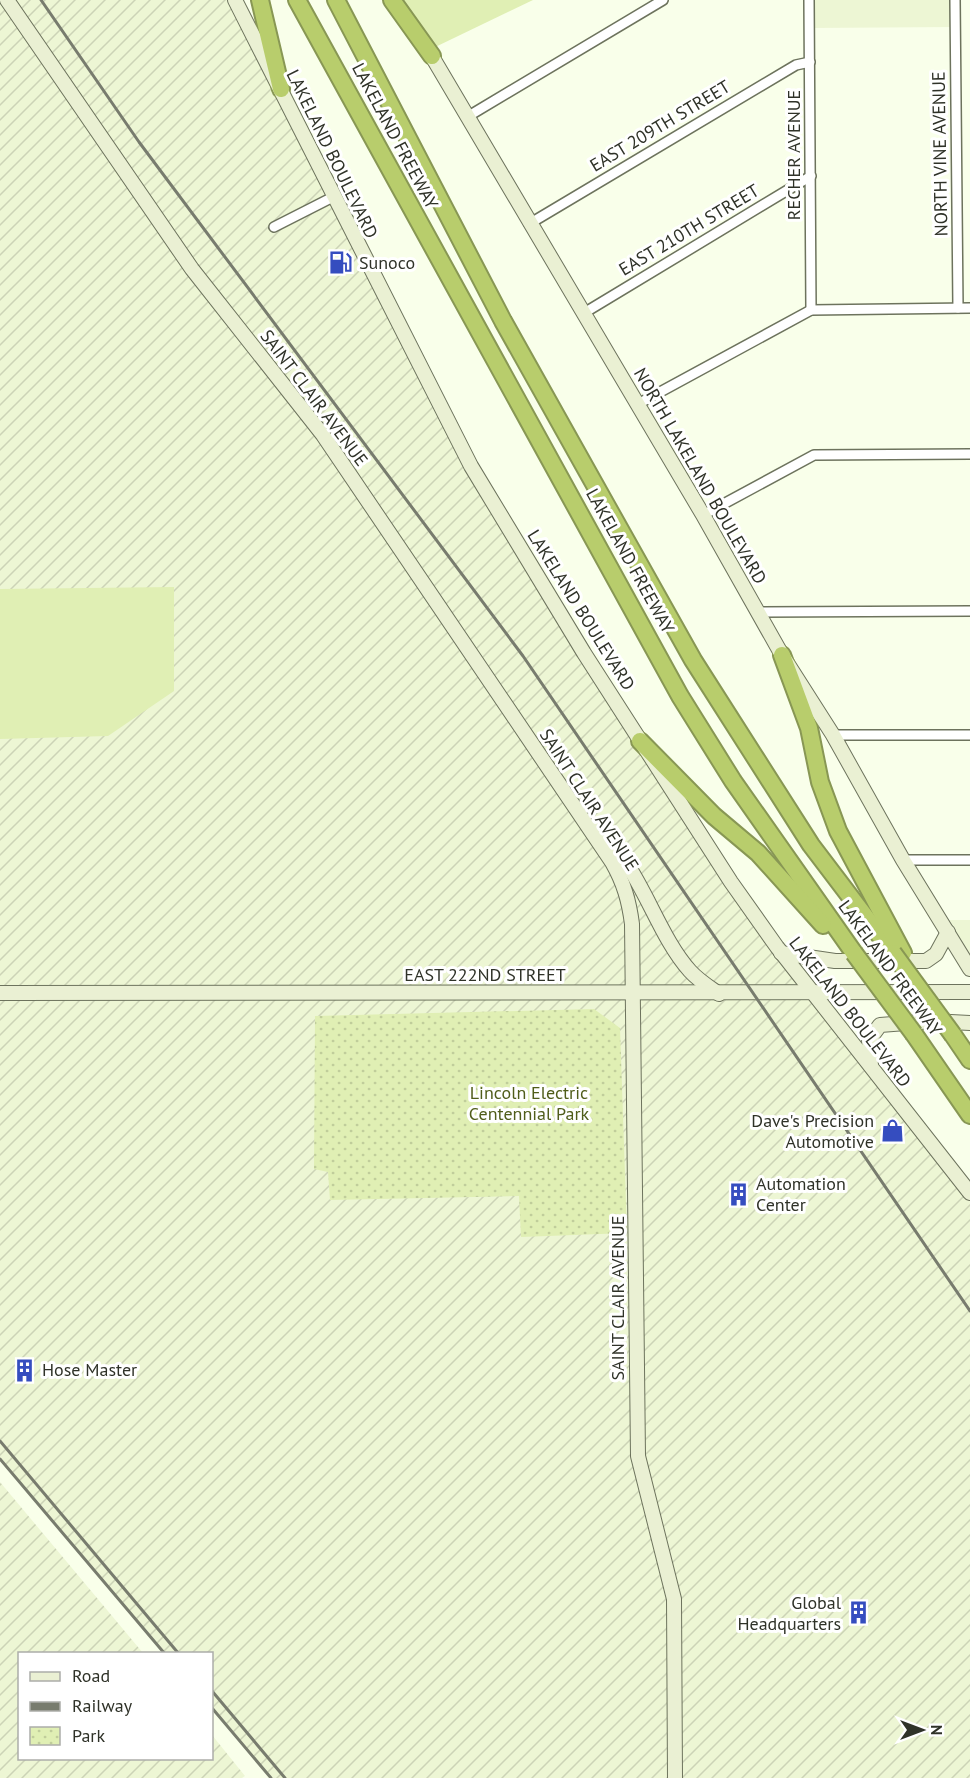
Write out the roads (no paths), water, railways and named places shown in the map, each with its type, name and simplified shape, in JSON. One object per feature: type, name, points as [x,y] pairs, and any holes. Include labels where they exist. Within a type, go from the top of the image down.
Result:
[{"type":"highway","points":[[260,0],[281,89]]},
{"type":"highway","name":"LAKELAND FREEWAY","points":[[297,0],[680,696],[733,781],[970,1115]]},
{"type":"highway","name":"LAKELAND FREEWAY","points":[[336,0],[502,321],[693,660],[811,845],[898,953],[970,1060]]},
{"type":"highway","points":[[392,0],[432,56]]},
{"type":"highway","points":[[782,655],[809,728],[820,782],[838,831],[898,953]]},
{"type":"highway","points":[[640,741],[714,816],[758,853],[826,929],[854,953]]},
{"type":"street","name":"SAINT CLAIR AVENUE","points":[[7,0],[192,269],[323,435],[587,824],[612,862],[629,899],[634,992],[638,1456],[674,1599],[675,1778]]},
{"type":"street","name":"LAKELAND BOULEVARD","points":[[235,0],[471,466],[640,741],[731,882],[781,953],[970,1193]]},
{"type":"street","name":"NORTH LAKELAND BOULEVARD","points":[[400,0],[529,224],[703,515],[782,655],[833,735],[903,860],[970,969]]},
{"type":"street","points":[[467,117],[663,0]]},
{"type":"street","name":"RECHER AVENUE","points":[[809,0],[811,310]]},
{"type":"street","name":"NORTH VINE AVENUE","points":[[956,0],[958,308]]},
{"type":"street","name":"EAST 209TH STREET","points":[[529,224],[796,65],[810,62]]},
{"type":"street","name":"EAST 210TH STREET","points":[[584,313],[811,176]]},
{"type":"street","points":[[274,227],[333,196]]},
{"type":"street","points":[[638,404],[811,310],[970,308]]},
{"type":"street","points":[[703,515],[814,455],[970,454]]},
{"type":"street","points":[[758,612],[970,611]]},
{"type":"street","points":[[833,735],[970,735]]},
{"type":"street","points":[[587,824],[606,836],[634,878],[681,960],[701,981],[719,994]]},
{"type":"street","points":[[903,860],[970,860]]},
{"type":"street","points":[[781,953],[835,961],[926,960],[936,954],[948,932]]},
{"type":"street","name":"EAST 222ND STREET","points":[[0,993],[813,994],[970,992]]},
{"type":"street","points":[[872,1068],[868,1040],[880,1025],[932,1021],[970,1023]]},
{"type":"railway","points":[[41,0],[139,142],[523,656],[970,1311]]},
{"type":"railway","points":[[0,1441],[177,1652]]},
{"type":"railway","points":[[0,1459],[163,1652]]},
{"type":"railway","points":[[213,1692],[285,1778]]},
{"type":"railway","points":[[213,1709],[271,1778]]},
{"type":"place","name":"Sunoco","points":[[341,263]]},
{"type":"place","name":"Dave's Precision Automotive","points":[[892,1131]]},
{"type":"place","name":"Automation Center","points":[[738,1194]]},
{"type":"place","name":"Hose Master","points":[[24,1370]]},
{"type":"place","name":"Global Headquarters","points":[[859,1613]]},
{"type":"park label","name":"Lincoln Electric Centennial Park","points":[[529,1103]]}]
